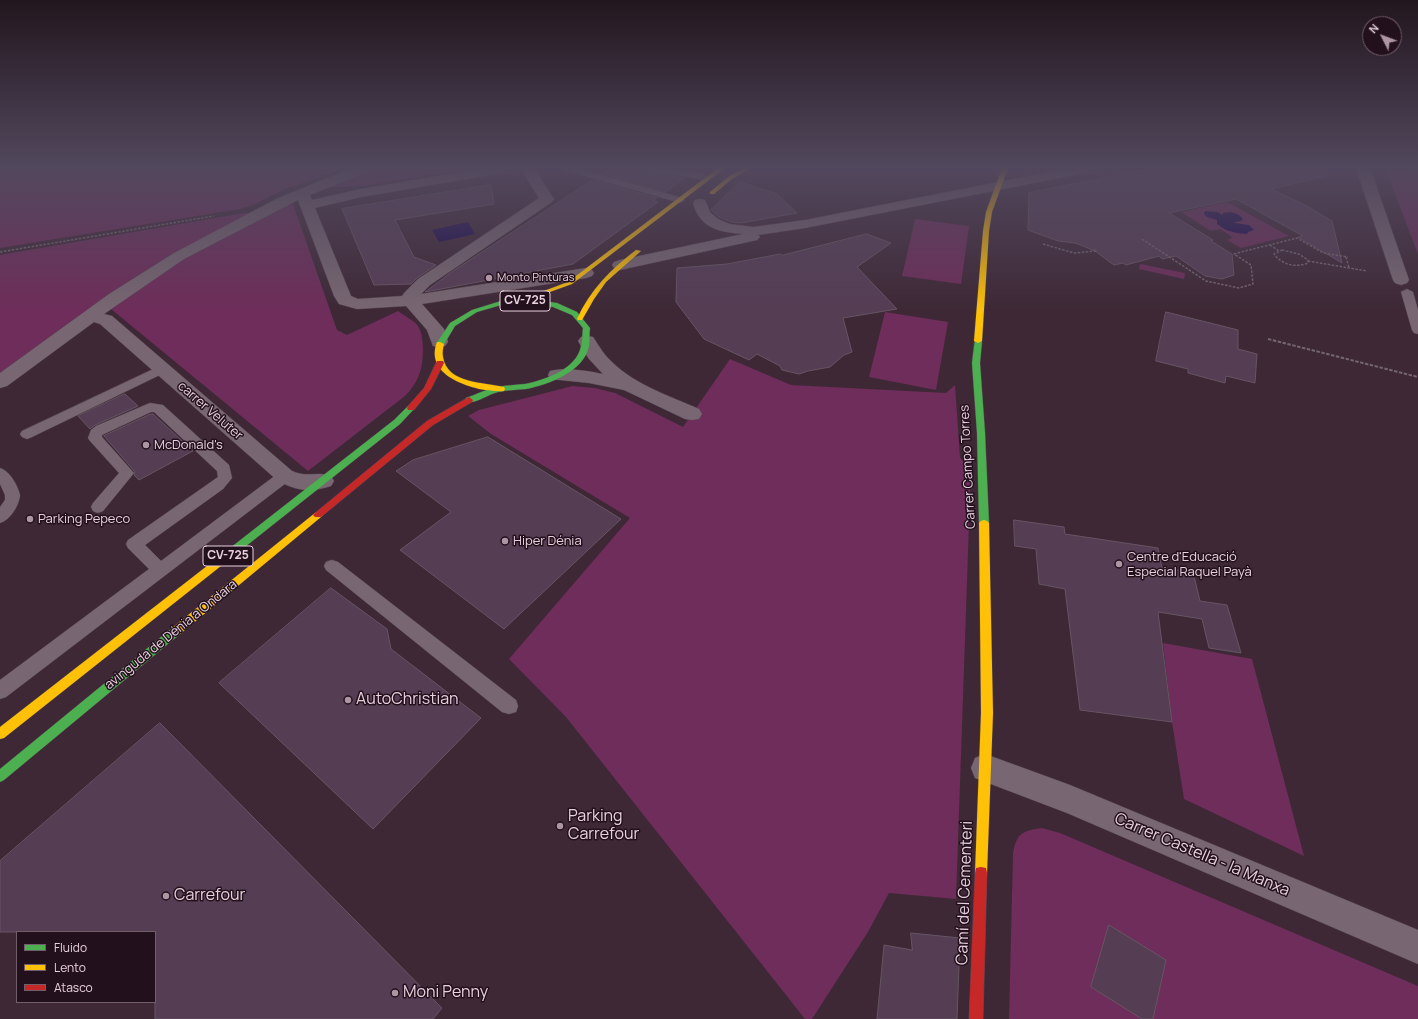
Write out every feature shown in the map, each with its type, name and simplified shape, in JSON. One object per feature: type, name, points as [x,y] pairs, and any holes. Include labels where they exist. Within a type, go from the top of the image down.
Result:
[{"type":"main road","points":[[520,301],[570,283],[586,273],[660,216]]},
{"type":"main road","name":"Carrer Campo Torres","points":[[985,768],[987,713],[985,546],[981,433],[976,363],[988,216]]},
{"type":"main road","points":[[587,341],[585,327],[580,319],[584,306],[594,290],[620,265],[645,246]]},
{"type":"main road","name":"CV-725","points":[[580,319],[569,310],[555,304],[538,301],[520,301],[484,307],[468,314],[456,322],[446,332],[440,342],[438,353],[440,363],[446,372],[456,379],[484,388],[501,389],[527,386],[557,375],[571,366],[581,356],[587,341]]},
{"type":"main road","name":"avinguda de Dénia a Ondara","points":[[0,734],[398,422],[418,404],[431,385],[440,363]]},
{"type":"main road","name":"avinguda de Dénia a Ondara","points":[[0,776],[430,423],[449,410],[501,389]]},
{"type":"main road","name":"Camí del Cementeri","points":[[976,1019],[985,768]]},
{"type":"street","points":[[0,382],[98,318],[137,282],[179,256],[234,226],[261,216]]},
{"type":"street","points":[[310,216],[342,296],[350,303],[364,305],[410,301],[586,273]]},
{"type":"street","points":[[410,301],[411,295],[416,288],[522,216]]},
{"type":"street","points":[[703,216],[705,228]]},
{"type":"street","points":[[678,252],[705,228],[727,228],[753,231],[806,224],[850,216]]},
{"type":"street","points":[[1380,216],[1404,286]]},
{"type":"street","points":[[620,265],[773,233],[806,224]]},
{"type":"street","points":[[410,301],[440,306],[484,307]]},
{"type":"street","points":[[410,301],[435,329],[440,342]]},
{"type":"street","name":"carrer Veluter","points":[[98,318],[162,369],[285,476],[300,483],[323,481]]},
{"type":"street","points":[[587,341],[600,362],[631,386]]},
{"type":"street","points":[[557,375],[589,377],[631,386],[692,414]]},
{"type":"street","name":"Carrer Castella - la Manxa","points":[[985,768],[1128,824],[1418,947]]},
{"type":"lane","points":[[1404,286],[1418,330]]},
{"type":"lane","points":[[27,434],[162,369]]},
{"type":"lane","points":[[98,506],[127,473],[95,438],[96,433],[101,429],[150,407],[158,408],[224,470],[226,478],[218,485],[134,544],[160,570]]},
{"type":"lane","points":[[0,473],[11,489],[13,498],[11,505],[0,517]]},
{"type":"lane","points":[[0,691],[285,476]]},
{"type":"lane","points":[[332,566],[509,706]]},
{"type":"path","points":[[0,252],[214,216]]},
{"type":"path","points":[[1142,239],[1206,281],[1239,288],[1253,284],[1251,265],[1234,254],[1297,238],[1323,253],[1347,257],[1349,268]]},
{"type":"path","points":[[1043,244],[1074,253],[1096,250],[1094,250]]},
{"type":"path","points":[[1269,245],[1279,251],[1297,252],[1304,256],[1308,261],[1367,271]]},
{"type":"path","points":[[1279,251],[1274,254],[1276,258],[1290,265],[1305,265],[1308,261]]},
{"type":"path","points":[[1268,339],[1418,377]]},
{"type":"shaded area","points":[[0,216],[200,216],[0,248]]},
{"type":"shaded area","points":[[229,216],[248,216],[0,376],[0,255]]},
{"type":"shaded area","points":[[264,216],[297,216],[337,330],[347,335],[398,311],[418,326],[423,343],[423,358],[421,370],[415,384],[405,396],[308,471],[111,309],[110,306],[177,261]]},
{"type":"shaded area","points":[[1187,216],[1252,216],[1289,236],[1241,248],[1227,240],[1232,238],[1231,236],[1220,229],[1211,231]]},
{"type":"shaded area","points":[[1206,216],[1239,216],[1243,219],[1235,223],[1249,225],[1254,230],[1248,232],[1247,234],[1226,230],[1217,224],[1217,220]]},
{"type":"shaded area","points":[[1403,216],[1418,216],[1418,254]]},
{"type":"shaded area","points":[[915,219],[969,226],[961,284],[902,276]]},
{"type":"shaded area","points":[[468,222],[475,234],[439,242],[432,230]]},
{"type":"shaded area","points":[[1140,264],[1185,273],[1184,279],[1139,269]]},
{"type":"shaded area","points":[[885,312],[948,322],[936,390],[869,377]]},
{"type":"shaded area","points":[[730,359],[791,385],[946,393],[955,385],[960,458],[971,466],[956,899],[889,893],[868,932],[812,1019],[805,1019],[566,717],[509,659],[630,518],[491,434],[468,416],[479,410],[572,386],[595,388],[615,393],[683,427]]},
{"type":"shaded area","points":[[1163,643],[1252,659],[1304,856],[1184,799],[1172,722]]},
{"type":"shaded area","points":[[1042,828],[1060,833],[1418,986],[1418,1019],[1009,1019],[1013,853],[1016,841],[1022,834],[1030,830]]},
{"type":"building","points":[[345,216],[423,216],[395,220],[414,257],[436,265],[411,284],[374,285]]},
{"type":"building","points":[[538,216],[639,216],[573,264],[425,292],[453,271]]},
{"type":"building","points":[[717,216],[783,216],[741,223],[731,222]]},
{"type":"building","points":[[1028,216],[1173,216],[1213,240],[1211,241],[1232,254],[1234,275],[1222,279],[1205,276],[1176,256],[1162,259],[1159,256],[1126,265],[1123,263],[1114,265],[1095,251],[1083,246],[1075,243],[1058,241],[1028,230]]},
{"type":"building","points":[[1266,216],[1323,216],[1332,221],[1342,263],[1298,237],[1303,236]]},
{"type":"building","points":[[867,234],[891,243],[857,267],[897,309],[843,318],[852,352],[844,355],[830,367],[799,374],[782,370],[780,366],[757,354],[749,360],[704,339],[676,302],[677,268],[727,264],[780,254],[782,255]]},
{"type":"building","points":[[1166,312],[1238,330],[1238,349],[1257,354],[1255,383],[1226,376],[1225,383],[1188,373],[1188,369],[1156,361]]},
{"type":"building","points":[[125,394],[138,406],[95,425],[90,429],[78,416]]},
{"type":"building","name":"McDonald's","points":[[153,414],[193,451],[139,480],[134,475],[135,472],[104,436]]},
{"type":"building","name":"Hiper Dénia","points":[[488,437],[621,519],[504,629],[400,550],[451,512],[396,471],[413,460]]},
{"type":"building","points":[[1014,520],[1064,527],[1065,534],[1158,548],[1162,568],[1193,572],[1200,601],[1227,605],[1241,653],[1209,648],[1202,619],[1158,612],[1172,722],[1080,710],[1065,589],[1039,584],[1036,549],[1015,546]]},
{"type":"building","name":"AutoChristian","points":[[331,588],[387,629],[391,649],[481,718],[373,829],[219,683]]},
{"type":"building","name":"Carrefour","points":[[160,723],[442,1008],[433,1019],[155,1019],[156,931],[0,932],[0,861]]},
{"type":"building","points":[[1109,925],[1166,960],[1153,1019],[1142,1019],[1091,987]]},
{"type":"building","points":[[911,933],[960,938],[957,1019],[877,1019],[884,945],[912,950]]},
{"type":"traffic: fast","points":[[440,344],[453,325],[474,311],[501,303],[529,301],[555,305],[575,314],[586,328],[585,347],[579,358],[568,370],[549,380],[521,387],[496,390],[469,400]]},
{"type":"traffic: fast","points":[[978,341],[976,363],[981,433],[984,523]]},
{"type":"traffic: fast","points":[[228,555],[397,422],[411,408]]},
{"type":"traffic: fast","points":[[0,776],[176,631]]},
{"type":"traffic: slow","points":[[520,301],[570,283],[659,216]]},
{"type":"traffic: slow","points":[[978,341],[988,216]]},
{"type":"traffic: slow","points":[[580,319],[597,289],[620,265],[638,251]]},
{"type":"traffic: slow","points":[[440,344],[439,356],[442,366],[449,374],[468,383],[501,389]]},
{"type":"traffic: slow","points":[[176,631],[318,515]]},
{"type":"traffic: slow","points":[[981,873],[987,713],[984,523]]},
{"type":"traffic: slow","points":[[0,734],[228,555]]},
{"type":"traffic: jam","points":[[411,408],[427,389],[440,363]]},
{"type":"traffic: jam","points":[[318,515],[430,423],[469,400]]},
{"type":"traffic: jam","points":[[976,1019],[981,873]]},
{"type":"place","name":"Monto Pinturas","points":[[489,278]]},
{"type":"place","name":"McDonald's","points":[[146,445]]},
{"type":"place","name":"Parking Pepeco","points":[[30,519]]},
{"type":"place","name":"Hiper Dénia","points":[[505,541]]},
{"type":"place","name":"Centre d'Educació Especial Raquel Payà","points":[[1119,564]]},
{"type":"place","name":"AutoChristian","points":[[348,700]]},
{"type":"place","name":"Parking Carrefour","points":[[560,826]]},
{"type":"place","name":"Carrefour","points":[[166,896]]},
{"type":"place","name":"Moni Penny","points":[[395,993]]}]
